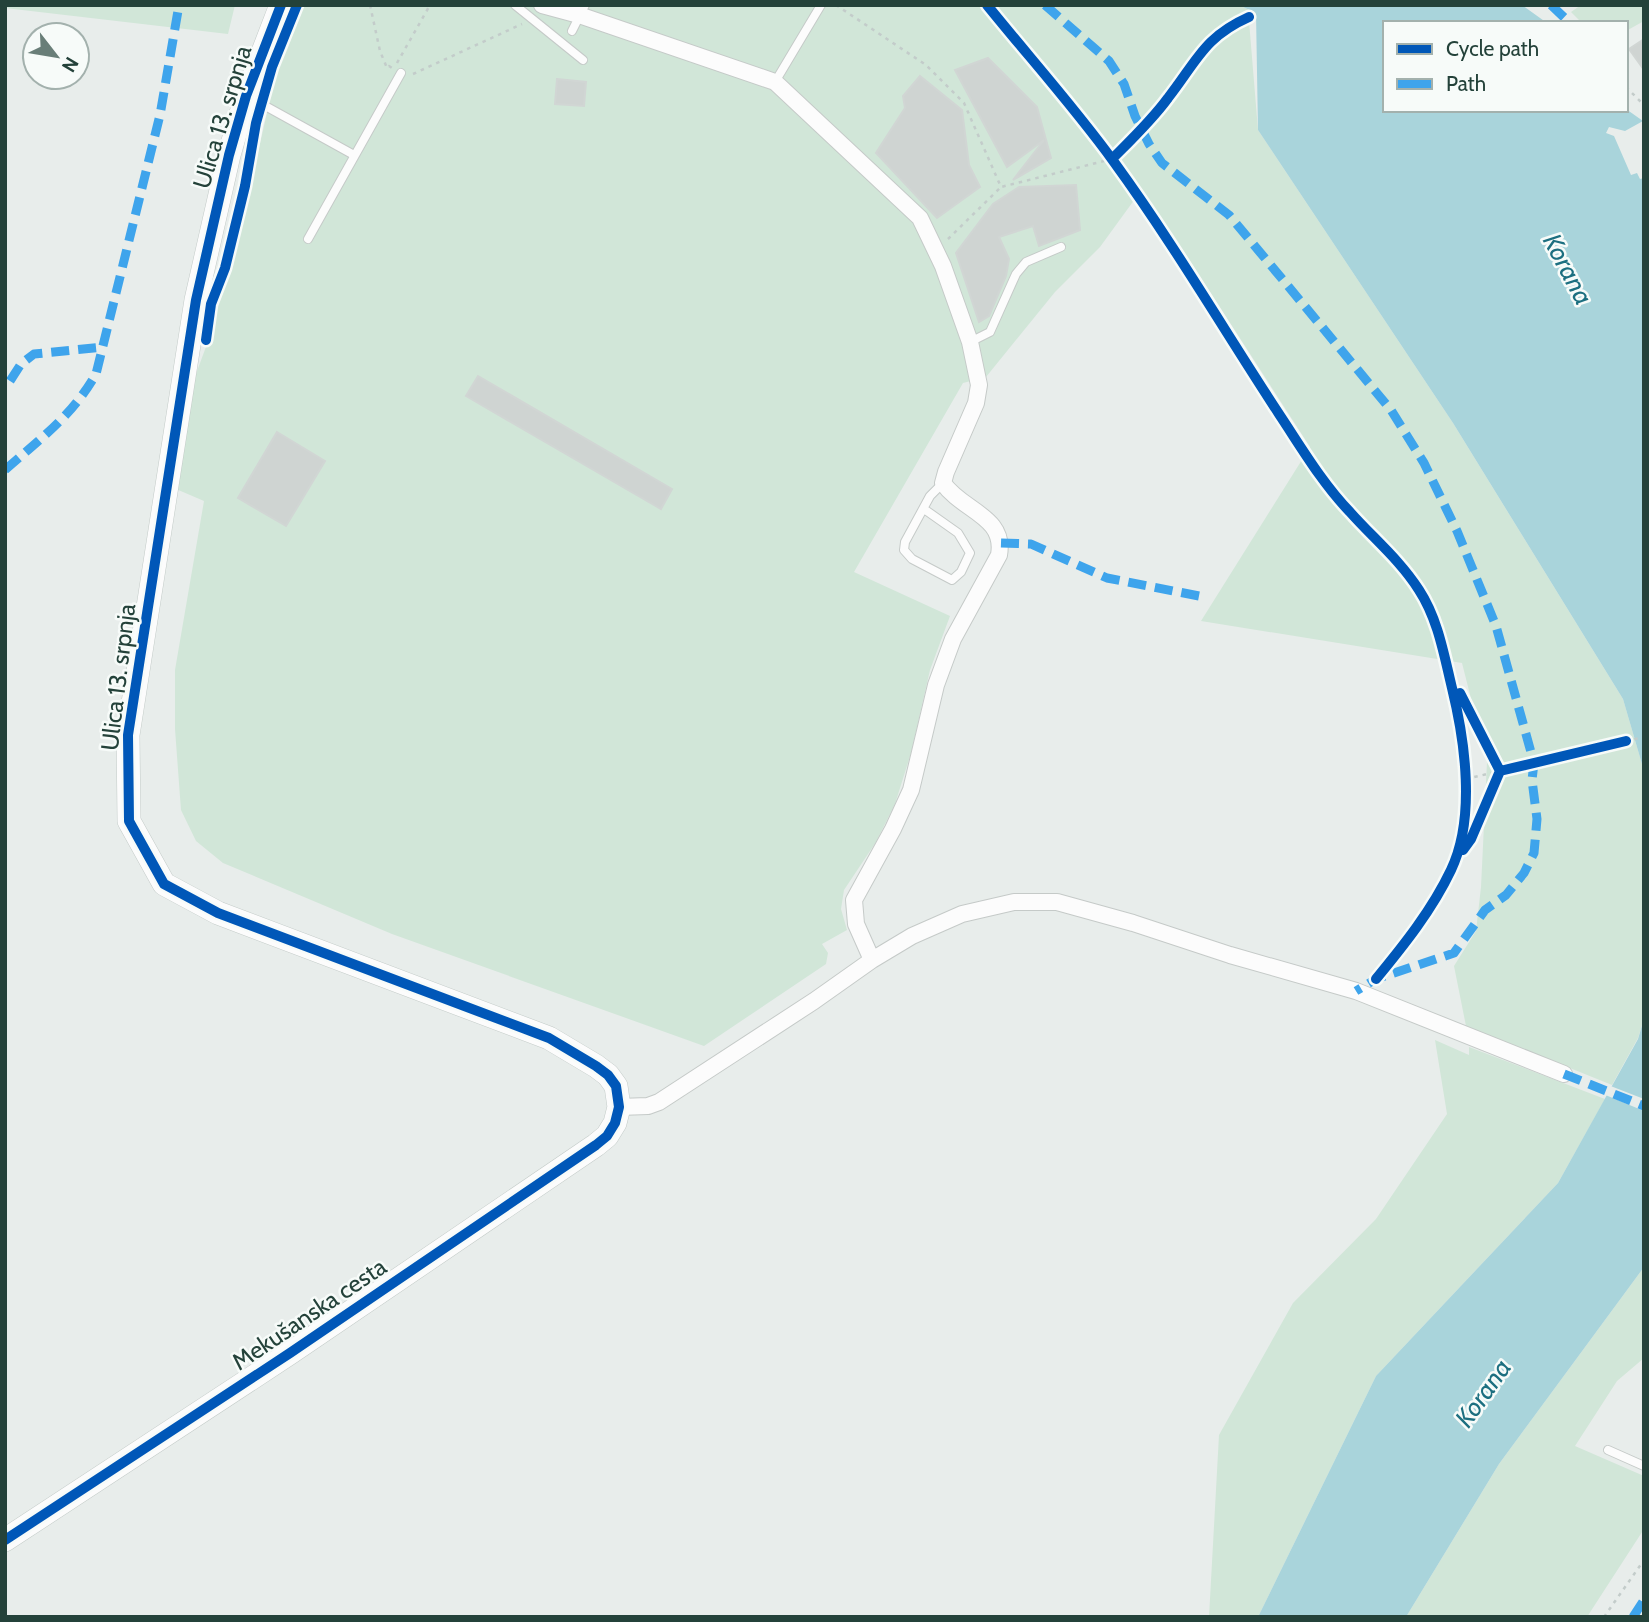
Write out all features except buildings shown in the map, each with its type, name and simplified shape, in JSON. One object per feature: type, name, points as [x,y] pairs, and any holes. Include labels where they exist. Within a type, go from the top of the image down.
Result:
[{"type":"street","name":"Ulica 13. srpnja","points":[[281,5],[246,96],[229,155],[191,330],[128,735],[130,821],[164,884],[218,914],[549,1038],[608,1075],[615,1086],[619,1107]]},
{"type":"street","points":[[542,5],[582,10],[775,82],[920,218],[943,266],[970,341],[979,385],[976,403],[943,483],[949,492],[997,530],[1001,543],[999,555],[953,639],[940,674],[911,790],[854,900],[856,925],[872,960]]},
{"type":"street","points":[[619,1107],[648,1106],[659,1102],[912,936],[962,914],[1014,902],[1057,902],[1356,991],[1564,1074]]},
{"type":"street","name":"Mekušanska cesta","points":[[5,1540],[290,1353],[596,1145],[607,1136],[615,1123],[619,1107]]},
{"type":"lane","points":[[515,5],[583,60]]},
{"type":"lane","points":[[775,82],[821,5]]},
{"type":"lane","points":[[572,32],[582,10]]},
{"type":"lane","points":[[308,239],[401,73]]},
{"type":"lane","points":[[246,96],[354,155]]},
{"type":"lane","points":[[970,341],[990,332],[1016,274],[1026,262],[1061,247]]},
{"type":"lane","points":[[923,509],[958,533],[970,553],[961,572],[952,580],[912,559],[904,550],[905,542],[930,496],[943,483]]},
{"type":"lane","points":[[1608,1450],[1644,1466]]},
{"type":"path","points":[[370,5],[380,51],[387,68],[389,66],[394,69],[430,5]]},
{"type":"path","points":[[836,5],[926,65],[964,103],[1001,187]]},
{"type":"path","points":[[401,73],[407,76],[525,23]]},
{"type":"path","points":[[1628,89],[1644,106]]},
{"type":"path","points":[[1104,149],[1120,170]]},
{"type":"path","points":[[947,239],[1001,187],[1112,159],[1122,149]]},
{"type":"path","points":[[1613,744],[1644,737]]},
{"type":"path","points":[[1494,759],[1505,769]]},
{"type":"path","points":[[1465,766],[1465,792]]},
{"type":"path","points":[[1466,779],[1505,769]]},
{"type":"path","points":[[1495,782],[1505,769]]},
{"type":"path","points":[[1604,1617],[1644,1560]]},
{"type":"green space","points":[[5,5],[235,5],[228,34],[5,8]]},
{"type":"green space","points":[[304,5],[1239,5],[1256,13],[1256,17],[1249,21],[1258,130],[1453,423],[1623,699],[1644,771],[1644,1019],[1638,1038],[1612,1085],[1466,1026],[1454,966],[1476,931],[1481,887],[1487,762],[1462,663],[1201,621],[1310,447],[1185,253],[1140,192],[1100,247],[1055,292],[986,377],[963,383],[854,572],[950,616],[930,670],[911,753],[895,804],[876,842],[844,890],[841,909],[847,930],[822,944],[828,953],[826,964],[704,1046],[392,934],[223,863],[196,841],[181,810],[175,729],[175,670],[204,501],[176,489],[193,382],[210,336],[216,304],[239,234],[276,74]]},
{"type":"green space","points":[[1581,5],[1644,5],[1644,21],[1628,30],[1628,21],[1580,21],[1571,12]]},
{"type":"green space","points":[[1435,1040],[1469,1055],[1469,1047],[1605,1099],[1558,1183],[1376,1376],[1258,1617],[1209,1617],[1219,1435],[1293,1303],[1376,1219],[1447,1114]]},
{"type":"green space","points":[[1644,1267],[1644,1358],[1617,1381],[1575,1446],[1644,1476],[1644,1529],[1587,1617],[1406,1617],[1499,1464]]},
{"type":"water","name":"Korana","points":[[1239,5],[1522,5],[1544,21],[1383,21],[1383,112],[1628,110],[1643,121],[1625,131],[1609,127],[1606,133],[1614,136],[1631,175],[1637,173],[1640,179],[1644,178],[1644,771],[1623,699],[1453,423],[1258,130],[1256,13]]},
{"type":"water","name":"Korana","points":[[1644,1019],[1644,1267],[1499,1464],[1406,1617],[1258,1617],[1376,1376],[1558,1183],[1638,1039]]},
{"type":"pier","points":[[1608,1085],[1644,1099],[1644,1111],[1603,1094]]},
{"type":"marked path","points":[[5,470],[66,414],[96,374],[160,115],[179,5]]},
{"type":"marked path","points":[[1045,5],[1109,61],[1124,84],[1135,116],[1149,144],[1162,163],[1229,215],[1391,410],[1424,463],[1457,531],[1496,626],[1534,763],[1532,780],[1537,819],[1534,853],[1524,873],[1506,895],[1485,910],[1454,953],[1376,979],[1356,991]]},
{"type":"marked path","points":[[1551,5],[1568,21]]},
{"type":"marked path","points":[[10,381],[21,364],[34,354],[103,347]]},
{"type":"marked path","points":[[1001,543],[1031,544],[1107,578],[1199,596]]},
{"type":"marked path","points":[[1564,1074],[1644,1106]]},
{"type":"marked path","points":[[1633,1617],[1644,1600]]},
{"type":"cycle path","points":[[5,1540],[290,1353],[596,1145],[607,1136],[615,1123],[619,1107],[616,1086],[608,1075],[549,1038],[218,913],[164,884],[129,821],[128,735],[196,300],[229,155],[246,96],[281,5]]},
{"type":"cycle path","points":[[206,340],[211,304],[225,268],[245,186],[256,123],[272,67],[297,5]]},
{"type":"cycle path","points":[[987,5],[1114,162],[1178,255],[1312,464],[1340,501],[1403,569],[1426,601],[1436,625],[1461,731],[1466,779],[1464,827],[1451,870],[1435,899],[1376,979]]},
{"type":"cycle path","points":[[1112,159],[1155,114],[1202,51],[1221,33],[1249,17]]},
{"type":"cycle path","points":[[1460,693],[1500,771],[1471,839],[1463,850]]},
{"type":"cycle path","points":[[1500,771],[1626,741]]}]
